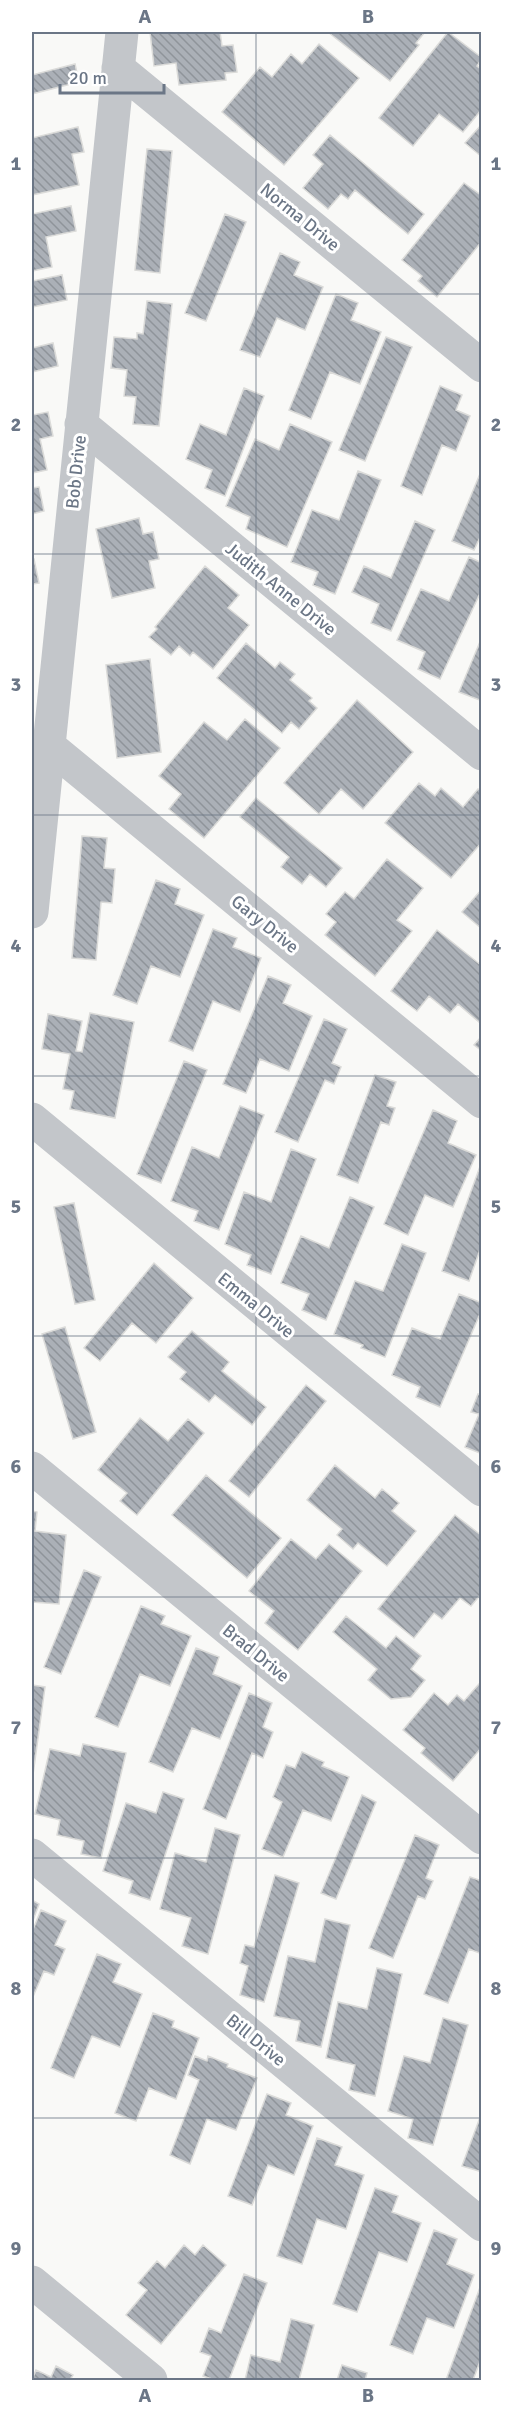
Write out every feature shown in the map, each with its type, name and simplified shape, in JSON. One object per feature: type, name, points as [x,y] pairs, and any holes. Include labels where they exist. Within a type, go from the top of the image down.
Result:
[{"type":"street","name":"Bob Drive","points":[[32,912],[122,32]]},
{"type":"street","name":"Norma Drive","points":[[118,68],[482,366]]},
{"type":"street","name":"Judith Anne Drive","points":[[81,424],[482,753]]},
{"type":"street","name":"Gary Drive","points":[[48,745],[482,1102]]},
{"type":"street","name":"Emma Drive","points":[[32,1119],[482,1490]]},
{"type":"street","name":"Brad Drive","points":[[32,1468],[482,1838]]},
{"type":"street","name":"Bill Drive","points":[[32,1855],[482,2225]]},
{"type":"street","points":[[32,2282],[146,2378]]},
{"type":"building","points":[[150,32],[220,32],[222,46],[233,45],[237,72],[225,73],[226,80],[179,85],[176,63],[154,66]]},
{"type":"building","points":[[328,32],[425,32],[416,43],[419,45],[390,81]]},
{"type":"building","points":[[448,32],[482,58],[477,66],[482,70],[482,109],[463,132],[439,114],[413,146],[379,118]]},
{"type":"building","points":[[319,44],[359,78],[284,165],[222,112],[260,67],[272,77],[291,54],[302,64]]},
{"type":"building","points":[[75,64],[79,82],[32,94],[32,75]]},
{"type":"building","points":[[482,124],[482,157],[465,143]]},
{"type":"building","points":[[78,127],[84,152],[72,154],[79,185],[32,195],[32,138]]},
{"type":"building","points":[[330,135],[424,214],[408,234],[355,190],[348,199],[341,194],[328,209],[303,188],[323,164],[313,155]]},
{"type":"building","points":[[147,149],[172,151],[160,273],[135,270]]},
{"type":"building","points":[[464,183],[482,196],[482,241],[437,297],[418,281],[422,276],[402,260]]},
{"type":"building","points":[[71,206],[76,231],[46,237],[52,267],[32,271],[32,214]]},
{"type":"building","points":[[225,214],[246,222],[206,321],[185,313]]},
{"type":"building","points":[[280,253],[300,262],[294,275],[323,287],[305,330],[277,318],[260,357],[240,350]]},
{"type":"building","points":[[62,275],[67,300],[32,307],[32,281]]},
{"type":"building","points":[[336,294],[358,303],[351,320],[381,332],[360,384],[330,372],[311,419],[289,410]]},
{"type":"building","points":[[147,301],[172,304],[159,426],[133,424],[136,397],[124,396],[127,370],[111,368],[114,337],[137,339],[137,333],[143,334]]},
{"type":"building","points":[[386,337],[412,347],[365,461],[339,450]]},
{"type":"building","points":[[53,343],[58,366],[32,372],[32,348]]},
{"type":"building","points":[[440,386],[462,395],[456,410],[470,416],[456,451],[442,445],[422,495],[401,486]]},
{"type":"building","points":[[244,388],[264,396],[225,496],[205,488],[212,470],[186,459],[200,424],[226,435]]},
{"type":"building","points":[[48,412],[53,436],[40,439],[47,470],[32,473],[32,415]]},
{"type":"building","points":[[290,424],[332,442],[287,547],[246,529],[250,517],[226,506],[255,439],[279,450]]},
{"type":"building","points":[[482,469],[482,533],[474,550],[452,541]]},
{"type":"building","points":[[358,471],[381,480],[335,594],[313,585],[318,572],[291,562],[312,510],[339,520]]},
{"type":"building","points":[[39,487],[44,511],[32,514],[32,488]]},
{"type":"building","points":[[139,518],[143,534],[153,532],[159,559],[149,561],[155,588],[112,598],[96,529]]},
{"type":"building","points":[[415,521],[435,530],[391,631],[371,623],[379,604],[352,592],[364,566],[391,578]]},
{"type":"building","points":[[469,557],[482,563],[482,589],[440,679],[418,669],[425,652],[397,640],[421,589],[449,601]]},
{"type":"building","points":[[32,559],[34,559],[39,583],[32,584]]},
{"type":"building","points":[[205,566],[239,595],[228,608],[249,625],[213,669],[193,652],[190,656],[179,646],[171,655],[149,637]]},
{"type":"building","points":[[482,637],[482,701],[459,692]]},
{"type":"building","points":[[246,643],[275,668],[280,662],[295,674],[290,680],[312,698],[309,701],[317,708],[299,729],[291,722],[282,733],[217,678]]},
{"type":"building","points":[[150,659],[161,752],[117,758],[106,665]]},
{"type":"building","points":[[357,700],[413,752],[363,809],[341,789],[319,814],[284,783]]},
{"type":"building","points":[[245,719],[280,748],[204,838],[169,809],[181,794],[159,776],[204,722],[227,740]]},
{"type":"building","points":[[419,783],[435,796],[441,788],[463,807],[478,789],[482,792],[482,842],[451,878],[385,823]]},
{"type":"building","points":[[256,798],[342,868],[326,887],[310,874],[302,884],[281,867],[289,857],[240,817]]},
{"type":"building","points":[[82,836],[107,838],[104,868],[115,869],[112,903],[101,902],[96,960],[72,958]]},
{"type":"building","points":[[387,859],[423,888],[397,920],[412,931],[375,976],[325,935],[336,922],[326,914],[345,892],[354,899]]},
{"type":"building","points":[[156,880],[180,889],[175,904],[204,915],[180,977],[151,966],[137,1004],[113,995]]},
{"type":"building","points":[[482,889],[482,929],[462,912]]},
{"type":"building","points":[[213,929],[237,938],[233,947],[261,958],[240,1012],[213,1001],[193,1051],[169,1041]]},
{"type":"building","points":[[437,930],[482,966],[482,1019],[479,1022],[458,1004],[450,1013],[429,996],[417,1011],[391,991]]},
{"type":"building","points":[[268,976],[291,985],[283,1003],[312,1016],[289,1071],[260,1059],[246,1093],[223,1084]]},
{"type":"building","points":[[90,1013],[134,1022],[115,1118],[70,1109],[74,1091],[63,1089],[70,1054],[42,1049],[48,1014],[82,1021],[76,1051],[82,1052]]},
{"type":"building","points":[[324,1019],[347,1029],[332,1063],[341,1067],[334,1084],[325,1080],[298,1142],[275,1132]]},
{"type":"building","points":[[482,1036],[482,1051],[474,1045]]},
{"type":"building","points":[[184,1061],[207,1070],[161,1183],[137,1174]]},
{"type":"building","points":[[375,1075],[396,1082],[387,1106],[395,1108],[389,1125],[381,1122],[358,1183],[337,1175]]},
{"type":"building","points":[[240,1106],[264,1115],[219,1230],[194,1221],[198,1211],[171,1201],[192,1147],[219,1158]]},
{"type":"building","points":[[433,1110],[457,1121],[448,1143],[476,1155],[453,1207],[425,1195],[408,1235],[384,1224]]},
{"type":"building","points":[[291,1149],[316,1159],[271,1274],[247,1265],[251,1255],[225,1244],[244,1192],[271,1202]]},
{"type":"building","points":[[482,1161],[482,1244],[469,1281],[442,1271]]},
{"type":"building","points":[[350,1197],[374,1207],[326,1320],[302,1310],[309,1294],[281,1283],[301,1236],[329,1248]]},
{"type":"building","points":[[74,1203],[95,1300],[75,1304],[54,1207]]},
{"type":"building","points":[[402,1244],[426,1253],[385,1357],[361,1348],[363,1345],[334,1334],[355,1281],[383,1291]]},
{"type":"building","points":[[154,1263],[193,1298],[156,1343],[132,1323],[100,1361],[84,1348]]},
{"type":"building","points":[[459,1294],[482,1303],[482,1309],[440,1407],[416,1397],[420,1387],[392,1375],[412,1328],[440,1339]]},
{"type":"building","points":[[65,1327],[96,1432],[73,1439],[42,1334]]},
{"type":"building","points":[[192,1331],[229,1362],[222,1371],[266,1407],[252,1425],[215,1395],[209,1402],[180,1379],[186,1372],[168,1357]]},
{"type":"building","points":[[306,1385],[326,1401],[249,1497],[229,1481]]},
{"type":"building","points":[[478,1394],[482,1395],[482,1454],[465,1447],[479,1414],[471,1412]]},
{"type":"building","points":[[140,1418],[168,1441],[188,1419],[204,1433],[137,1515],[120,1501],[127,1493],[98,1470]]},
{"type":"building","points":[[335,1465],[375,1498],[382,1489],[399,1503],[392,1511],[416,1531],[387,1566],[358,1543],[353,1549],[337,1535],[342,1529],[307,1500]]},
{"type":"building","points":[[206,1475],[281,1538],[247,1578],[172,1515]]},
{"type":"building","points":[[32,1511],[37,1512],[35,1531],[66,1535],[59,1604],[32,1602]]},
{"type":"building","points":[[455,1515],[482,1536],[482,1593],[471,1606],[460,1598],[442,1619],[434,1613],[414,1638],[378,1609]]},
{"type":"building","points":[[291,1539],[316,1559],[329,1544],[362,1571],[298,1650],[265,1623],[274,1611],[249,1591]]},
{"type":"building","points":[[84,1570],[101,1577],[61,1674],[44,1667]]},
{"type":"building","points":[[141,1606],[165,1616],[161,1624],[191,1636],[170,1686],[140,1674],[118,1727],[95,1717]]},
{"type":"building","points":[[346,1616],[386,1648],[396,1636],[421,1656],[411,1669],[425,1680],[411,1697],[391,1699],[368,1680],[377,1669],[333,1632]]},
{"type":"building","points":[[196,1648],[219,1657],[213,1674],[242,1686],[220,1739],[192,1728],[173,1772],[149,1762]]},
{"type":"building","points":[[479,1684],[482,1686],[482,1747],[453,1781],[421,1753],[425,1748],[403,1730],[434,1693],[448,1705],[457,1695],[464,1701]]},
{"type":"building","points":[[32,1685],[45,1687],[32,1782]]},
{"type":"building","points":[[249,1693],[272,1703],[263,1727],[273,1732],[263,1758],[252,1753],[226,1819],[203,1809]]},
{"type":"building","points":[[83,1744],[126,1753],[101,1858],[81,1854],[84,1841],[57,1835],[60,1820],[35,1814],[50,1749],[80,1756]]},
{"type":"building","points":[[302,1752],[324,1762],[322,1766],[349,1777],[331,1821],[303,1810],[283,1857],[262,1849],[282,1802],[273,1797],[286,1765],[295,1768]]},
{"type":"building","points":[[163,1792],[184,1799],[150,1900],[129,1893],[133,1881],[103,1871],[126,1803],[156,1813]]},
{"type":"building","points":[[362,1795],[376,1802],[336,1899],[321,1893]]},
{"type":"building","points":[[215,1828],[240,1835],[208,1954],[182,1946],[191,1918],[160,1909],[175,1853],[206,1862]]},
{"type":"building","points":[[415,1835],[439,1845],[426,1878],[433,1881],[425,1899],[418,1896],[393,1958],[369,1948]]},
{"type":"building","points":[[275,1875],[299,1883],[264,2002],[240,1995],[248,1966],[240,1963],[245,1945],[254,1947]]},
{"type":"building","points":[[470,1877],[482,1881],[482,1954],[469,1949],[448,2003],[424,1994]]},
{"type":"building","points":[[32,1900],[39,1904],[32,1923]]},
{"type":"building","points":[[41,1910],[66,1921],[55,1945],[65,1949],[54,1975],[44,1971],[32,1999],[32,1932]]},
{"type":"building","points":[[325,1919],[350,1925],[321,2047],[296,2041],[300,2021],[274,2016],[288,1956],[315,1962]]},
{"type":"building","points":[[97,1954],[121,1964],[113,1982],[142,1994],[120,2047],[92,2036],[74,2078],[51,2068]]},
{"type":"building","points":[[377,1968],[402,1974],[375,2096],[349,2090],[355,2065],[326,2058],[338,2002],[367,2009]]},
{"type":"building","points":[[153,2013],[174,2021],[172,2027],[199,2038],[176,2099],[149,2088],[136,2121],[115,2113]]},
{"type":"building","points":[[443,2018],[468,2025],[433,2145],[408,2138],[413,2119],[388,2111],[404,2056],[430,2063]]},
{"type":"building","points":[[195,2056],[207,2061],[208,2056],[228,2064],[227,2067],[257,2078],[236,2130],[207,2119],[190,2164],[170,2155],[199,2080],[188,2075]]},
{"type":"building","points":[[267,2094],[291,2103],[286,2115],[313,2126],[294,2175],[268,2165],[252,2205],[228,2196]]},
{"type":"building","points":[[482,2112],[482,2172],[462,2166]]},
{"type":"building","points":[[317,2138],[342,2147],[335,2165],[364,2175],[346,2229],[317,2219],[302,2264],[277,2256]]},
{"type":"building","points":[[375,2188],[398,2196],[392,2212],[421,2223],[407,2262],[379,2252],[357,2312],[333,2304]]},
{"type":"building","points":[[434,2230],[457,2239],[447,2264],[474,2275],[454,2328],[427,2318],[413,2354],[390,2345]]},
{"type":"building","points":[[184,2245],[195,2255],[203,2245],[226,2265],[161,2344],[126,2315],[147,2290],[138,2283],[157,2261],[165,2268]]},
{"type":"building","points":[[244,2274],[267,2283],[229,2380],[215,2380],[203,2376],[211,2356],[200,2352],[209,2328],[221,2333]]},
{"type":"building","points":[[482,2282],[482,2356],[473,2380],[446,2380]]},
{"type":"building","points":[[291,2319],[314,2325],[299,2380],[245,2380],[251,2355],[280,2362]]},
{"type":"building","points":[[342,2365],[367,2373],[365,2380],[337,2380]]},
{"type":"building","points":[[56,2366],[73,2375],[70,2380],[32,2380],[36,2370],[51,2377]]}]
